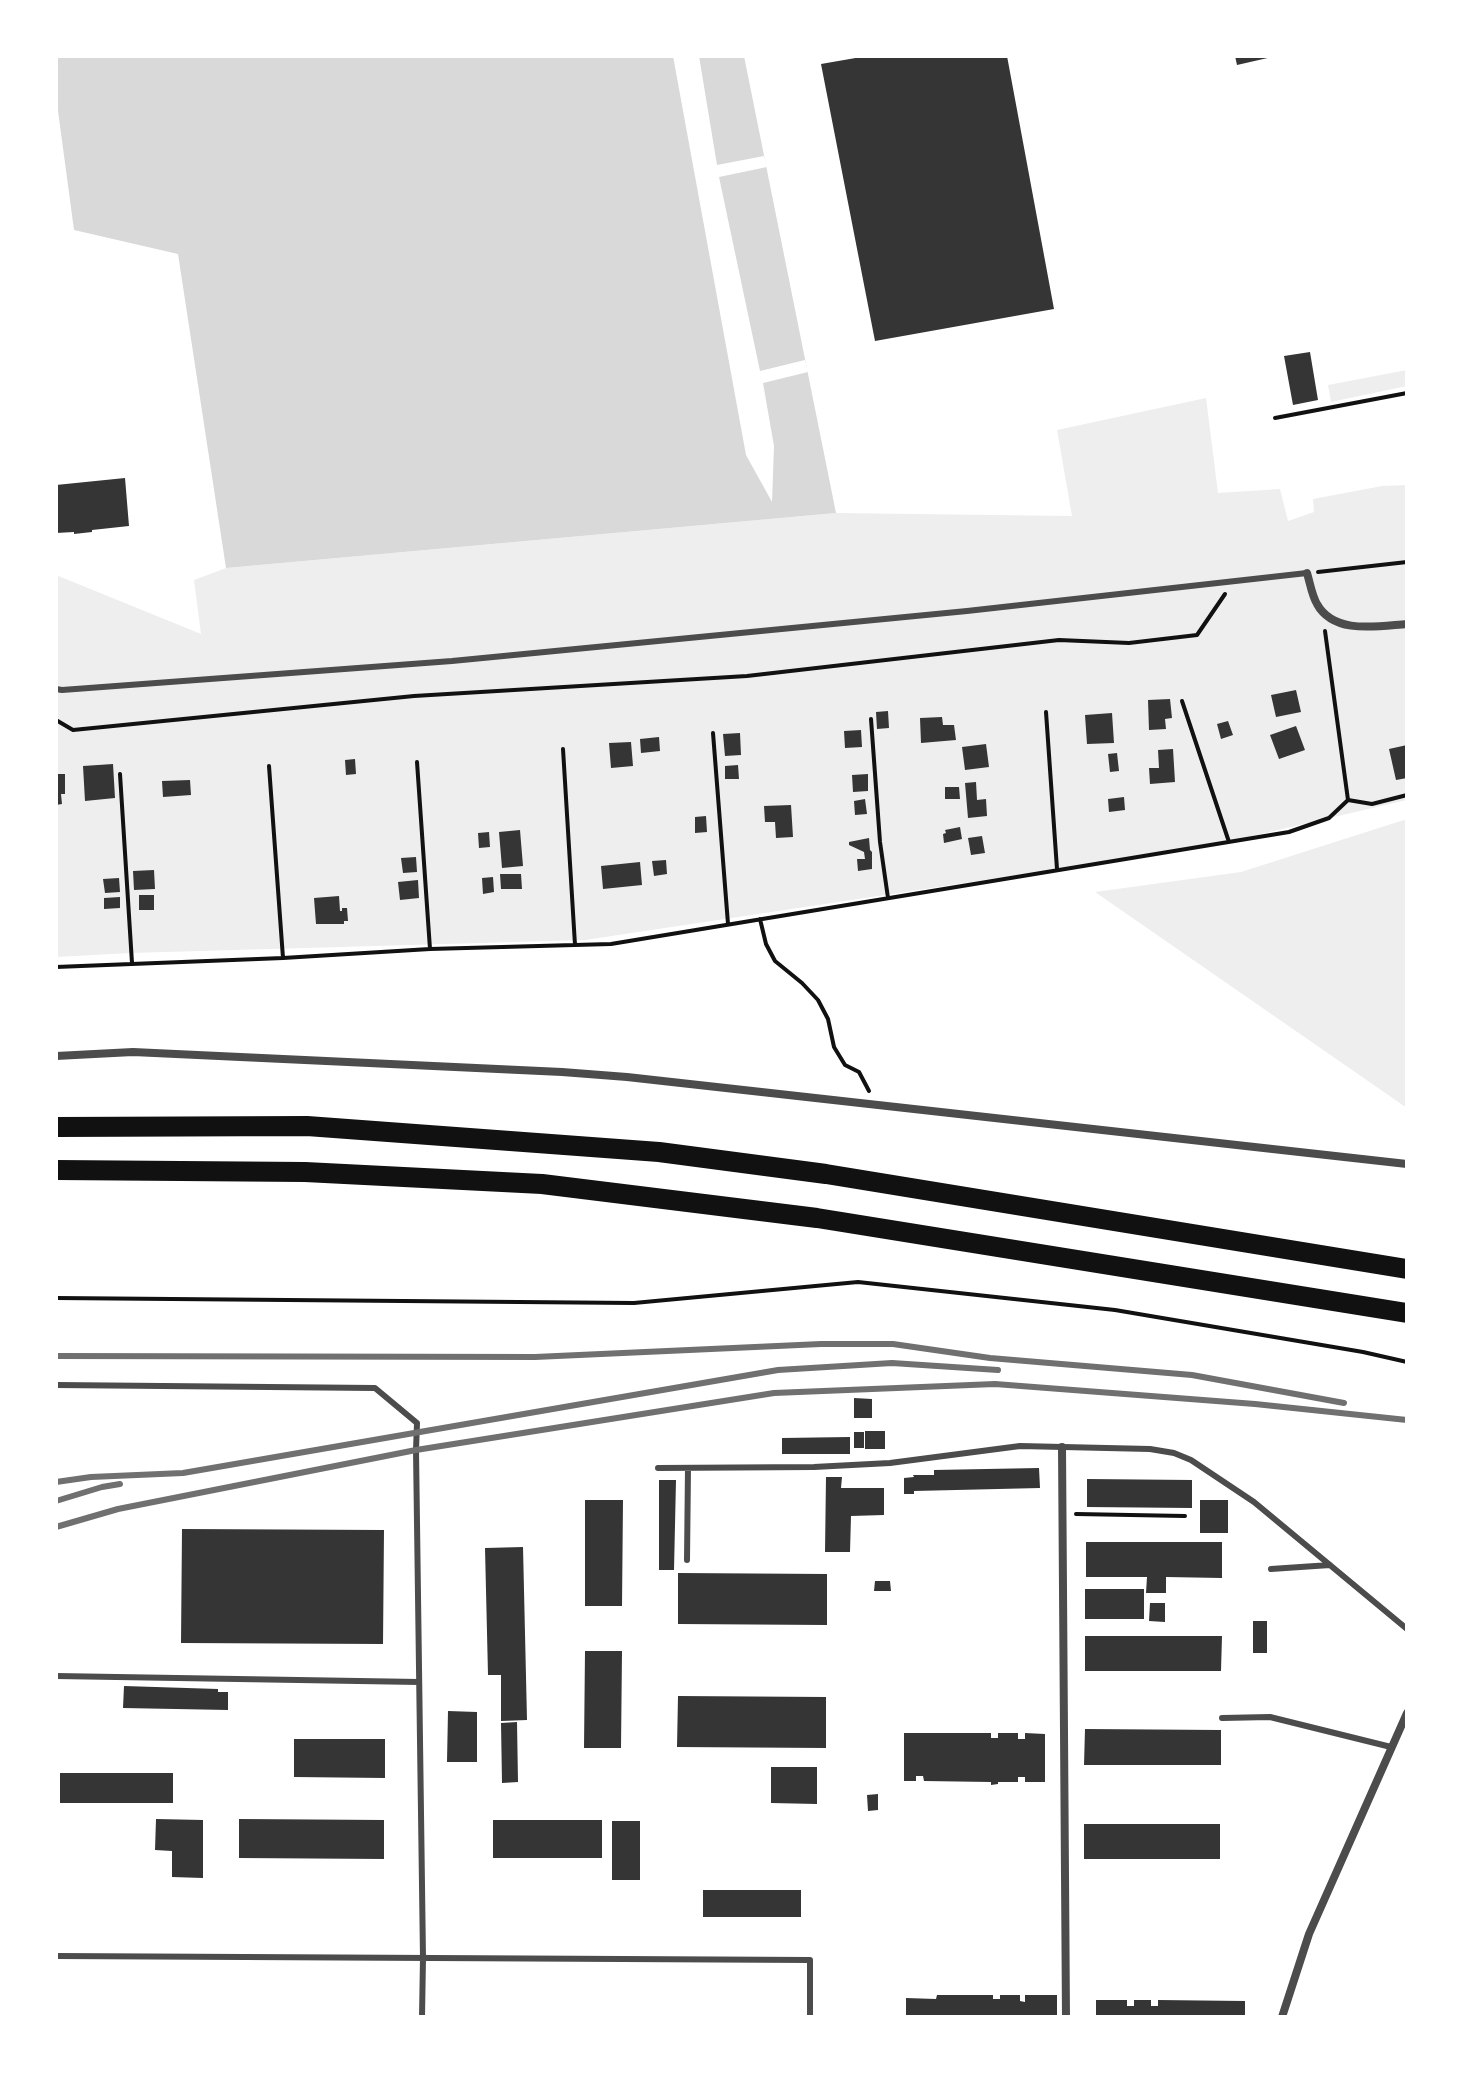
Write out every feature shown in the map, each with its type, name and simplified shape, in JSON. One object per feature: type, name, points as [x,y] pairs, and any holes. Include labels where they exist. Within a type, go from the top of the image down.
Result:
[{"type":"highway","points":[[56,1127],[307,1126],[659,1152],[826,1174],[1407,1269]]},
{"type":"highway","points":[[56,1170],[305,1172],[483,1180],[653,1196],[817,1218],[1407,1313]]},
{"type":"street","points":[[1307,573],[1315,602],[1323,613],[1341,623],[1363,627],[1407,624]]},
{"type":"street","points":[[56,1056],[133,1052],[519,1068],[627,1077],[1407,1164]]},
{"type":"street","points":[[1062,1447],[1066,2017]]},
{"type":"street","points":[[1282,2017],[1309,1934],[1407,1713]]},
{"type":"lane","points":[[56,689],[452,661],[1307,573]]},
{"type":"lane","points":[[56,1385],[375,1388],[417,1423],[422,2017]]},
{"type":"lane","points":[[658,1468],[890,1463],[1020,1446],[1150,1449],[1174,1453],[1191,1460],[1254,1502],[1407,1629]]},
{"type":"lane","points":[[687,1560],[688,1468]]},
{"type":"lane","points":[[1271,1569],[1330,1565]]},
{"type":"lane","points":[[56,1676],[419,1682]]},
{"type":"lane","points":[[1222,1718],[1270,1717],[1391,1747]]},
{"type":"lane","points":[[56,1956],[810,1960],[810,2017]]},
{"type":"path","points":[[1275,418],[1407,393]]},
{"type":"path","points":[[1307,573],[1407,562]]},
{"type":"path","points":[[56,720],[73,730],[414,696],[747,676],[1059,640],[1129,643],[1197,635],[1233,582]]},
{"type":"path","points":[[1323,613],[1348,800]]},
{"type":"path","points":[[1182,701],[1229,842]]},
{"type":"path","points":[[1046,712],[1057,870]]},
{"type":"path","points":[[871,719],[880,842],[888,898]]},
{"type":"path","points":[[713,733],[728,924]]},
{"type":"path","points":[[563,749],[575,945]]},
{"type":"path","points":[[417,762],[430,949]]},
{"type":"path","points":[[269,766],[283,958]]},
{"type":"path","points":[[120,774],[132,964]]},
{"type":"path","points":[[1348,800],[1372,804],[1407,795]]},
{"type":"path","points":[[56,967],[430,949],[611,944],[1289,832],[1329,818],[1348,800]]},
{"type":"path","points":[[760,919],[766,944],[775,961],[818,1000],[828,1019],[834,1047],[845,1065],[859,1072],[873,1104]]},
{"type":"path","points":[[56,1298],[634,1303],[858,1282],[1115,1310],[1407,1362]]},
{"type":"path","points":[[1062,1514],[1185,1516]]},
{"type":"shaded area","points":[[56,56],[744,56],[836,513],[226,568],[178,254],[74,230],[56,96]]},
{"type":"shaded area","points":[[1407,370],[1407,386],[1331,402],[1328,385]]},
{"type":"shaded area","points":[[1206,398],[1218,493],[1280,489],[1288,521],[1314,512],[1313,499],[1382,486],[1407,485],[1407,800],[1205,847],[585,940],[56,957],[56,575],[201,634],[194,580],[226,568],[836,513],[1072,516],[1057,430]]},
{"type":"shaded area","points":[[1407,819],[1407,1108],[1095,892],[1241,872]]},
{"type":"pier","points":[[673,56],[699,56],[717,165],[764,156],[767,167],[719,177],[760,371],[805,360],[808,372],[763,383],[774,446],[772,502],[746,455]]},
{"type":"building","points":[[867,56],[1007,56],[1054,309],[875,341],[821,64]]},
{"type":"building","points":[[1235,56],[1272,56],[1272,57],[1237,65]]},
{"type":"building","points":[[1310,352],[1318,400],[1293,405],[1284,356]]},
{"type":"building","points":[[125,478],[129,526],[74,534],[56,533],[56,485]]},
{"type":"building","points":[[1296,690],[1301,712],[1276,717],[1271,695]]},
{"type":"building","points":[[1170,699],[1172,718],[1165,719],[1166,729],[1149,730],[1148,700]]},
{"type":"building","points":[[888,711],[889,728],[877,729],[876,712]]},
{"type":"building","points":[[1112,713],[1114,743],[1087,744],[1085,715]]},
{"type":"building","points":[[942,717],[943,725],[954,725],[956,740],[921,743],[920,718]]},
{"type":"building","points":[[1228,721],[1233,735],[1221,739],[1217,724]]},
{"type":"building","points":[[1296,726],[1305,750],[1279,759],[1270,735]]},
{"type":"building","points":[[861,730],[862,747],[845,748],[844,731]]},
{"type":"building","points":[[740,733],[741,755],[725,756],[723,734]]},
{"type":"building","points":[[659,737],[660,751],[641,753],[640,739]]},
{"type":"building","points":[[631,742],[633,766],[611,768],[609,743]]},
{"type":"building","points":[[986,744],[989,767],[965,770],[962,747]]},
{"type":"building","points":[[1407,745],[1407,778],[1396,780],[1389,749]]},
{"type":"building","points":[[1173,749],[1175,782],[1150,784],[1149,768],[1159,768],[1158,750]]},
{"type":"building","points":[[1117,753],[1119,771],[1110,772],[1108,754]]},
{"type":"building","points":[[355,759],[356,774],[346,775],[345,760]]},
{"type":"building","points":[[113,764],[115,798],[85,801],[83,766]]},
{"type":"building","points":[[738,765],[739,779],[725,779],[725,766]]},
{"type":"building","points":[[56,774],[65,774],[65,794],[61,794],[62,804],[56,805]]},
{"type":"building","points":[[868,774],[868,791],[853,792],[852,775]]},
{"type":"building","points":[[190,780],[191,795],[163,797],[162,781]]},
{"type":"building","points":[[976,782],[977,800],[986,799],[987,816],[968,818],[965,783]]},
{"type":"building","points":[[945,787],[959,787],[960,799],[945,799]]},
{"type":"building","points":[[1124,797],[1125,810],[1109,812],[1108,799]]},
{"type":"building","points":[[865,799],[867,814],[855,815],[854,801]]},
{"type":"building","points":[[791,805],[793,837],[776,838],[775,822],[765,822],[764,806]]},
{"type":"building","points":[[706,816],[707,832],[695,833],[695,817]]},
{"type":"building","points":[[960,827],[962,839],[944,843],[945,830]]},
{"type":"building","points":[[520,830],[523,866],[502,868],[499,832]]},
{"type":"building","points":[[489,832],[490,847],[479,848],[478,833]]},
{"type":"building","points":[[982,836],[985,853],[971,855],[968,838]]},
{"type":"building","points":[[869,838],[872,869],[858,871],[857,859],[865,859],[864,852],[849,845],[849,842]]},
{"type":"building","points":[[416,857],[417,872],[403,873],[401,858]]},
{"type":"building","points":[[666,860],[667,874],[654,876],[652,861]]},
{"type":"building","points":[[640,862],[642,885],[603,889],[601,866]]},
{"type":"building","points":[[154,870],[155,889],[134,890],[133,871]]},
{"type":"building","points":[[500,874],[521,874],[522,889],[501,889]]},
{"type":"building","points":[[493,877],[494,892],[483,894],[482,878]]},
{"type":"building","points":[[119,878],[120,892],[105,893],[103,879]]},
{"type":"building","points":[[418,880],[419,898],[400,900],[398,882]]},
{"type":"building","points":[[139,895],[154,895],[154,910],[139,910]]},
{"type":"building","points":[[339,896],[340,911],[347,908],[348,921],[344,924],[316,924],[314,898]]},
{"type":"building","points":[[120,897],[120,908],[104,909],[104,898]]},
{"type":"building","points":[[854,1398],[872,1399],[872,1418],[854,1418]]},
{"type":"building","points":[[865,1431],[885,1431],[885,1449],[865,1449]]},
{"type":"building","points":[[854,1432],[864,1432],[864,1448],[854,1448]]},
{"type":"building","points":[[850,1437],[850,1454],[782,1454],[782,1438]]},
{"type":"building","points":[[1039,1468],[1040,1488],[914,1491],[914,1494],[904,1494],[904,1478],[934,1475],[934,1470]]},
{"type":"building","points":[[826,1477],[842,1477],[841,1488],[884,1488],[884,1515],[851,1516],[850,1552],[825,1552]]},
{"type":"building","points":[[1087,1479],[1192,1480],[1192,1508],[1087,1507]]},
{"type":"building","points":[[659,1480],[676,1480],[674,1570],[659,1570]]},
{"type":"building","points":[[585,1500],[623,1500],[622,1606],[585,1606]]},
{"type":"building","points":[[1200,1500],[1228,1500],[1228,1533],[1200,1533]]},
{"type":"building","points":[[182,1529],[384,1530],[383,1644],[181,1643]]},
{"type":"building","points":[[1086,1542],[1222,1542],[1222,1578],[1166,1577],[1166,1593],[1146,1593],[1147,1577],[1086,1577]]},
{"type":"building","points":[[523,1547],[527,1720],[501,1721],[501,1675],[488,1675],[485,1548]]},
{"type":"building","points":[[678,1573],[827,1574],[827,1625],[678,1624]]},
{"type":"building","points":[[875,1581],[890,1581],[891,1591],[874,1591]]},
{"type":"building","points":[[1085,1589],[1144,1589],[1144,1619],[1085,1619]]},
{"type":"building","points":[[1150,1603],[1165,1603],[1165,1622],[1149,1621]]},
{"type":"building","points":[[1253,1621],[1267,1621],[1267,1653],[1253,1653]]},
{"type":"building","points":[[1085,1636],[1222,1636],[1221,1671],[1085,1671]]},
{"type":"building","points":[[585,1651],[622,1651],[621,1748],[584,1748]]},
{"type":"building","points":[[124,1686],[218,1689],[218,1692],[228,1692],[228,1710],[123,1708]]},
{"type":"building","points":[[678,1696],[826,1697],[826,1748],[677,1747]]},
{"type":"building","points":[[448,1711],[477,1712],[477,1762],[447,1762]]},
{"type":"building","points":[[517,1722],[518,1782],[502,1783],[501,1723]]},
{"type":"building","points":[[1085,1729],[1221,1730],[1221,1765],[1084,1765]]},
{"type":"building","points":[[904,1733],[991,1733],[991,1738],[998,1738],[998,1733],[1018,1733],[1018,1739],[1025,1739],[1025,1733],[1045,1734],[1045,1782],[1025,1782],[1025,1777],[1018,1777],[1018,1782],[991,1785],[991,1782],[924,1781],[923,1776],[916,1776],[916,1781],[904,1781]]},
{"type":"building","points":[[294,1739],[385,1739],[385,1778],[294,1777]]},
{"type":"building","points":[[771,1767],[817,1767],[817,1804],[771,1803]]},
{"type":"building","points":[[60,1773],[173,1773],[173,1803],[60,1803]]},
{"type":"building","points":[[878,1794],[878,1810],[868,1811],[867,1795]]},
{"type":"building","points":[[156,1819],[203,1820],[203,1878],[172,1877],[172,1851],[155,1850]]},
{"type":"building","points":[[239,1819],[384,1820],[384,1859],[239,1858]]},
{"type":"building","points":[[493,1820],[602,1820],[602,1858],[493,1858]]},
{"type":"building","points":[[612,1821],[640,1821],[640,1880],[612,1880]]},
{"type":"building","points":[[1084,1824],[1220,1824],[1220,1859],[1084,1859]]},
{"type":"building","points":[[703,1890],[801,1890],[801,1917],[703,1917]]},
{"type":"building","points":[[937,1995],[993,1995],[993,1999],[1000,1999],[1000,1995],[1020,1995],[1020,2001],[1025,2002],[1025,1995],[1057,1995],[1057,2017],[906,2017],[906,1998],[936,1999]]},
{"type":"building","points":[[1096,2000],[1127,2000],[1127,2006],[1134,2006],[1134,2000],[1151,2000],[1151,2006],[1158,2006],[1158,2000],[1245,2001],[1245,2017],[1096,2017]]},
{"type":"railway","points":[[56,1356],[535,1357],[821,1344],[893,1344],[990,1358],[1192,1375],[1344,1403]]},
{"type":"railway","points":[[56,1482],[91,1477],[183,1473],[778,1370],[892,1363],[998,1370]]},
{"type":"railway","points":[[56,1527],[118,1509],[416,1450],[774,1393],[995,1384],[1255,1404],[1407,1420]]},
{"type":"railway","points":[[56,1501],[120,1484]]}]
